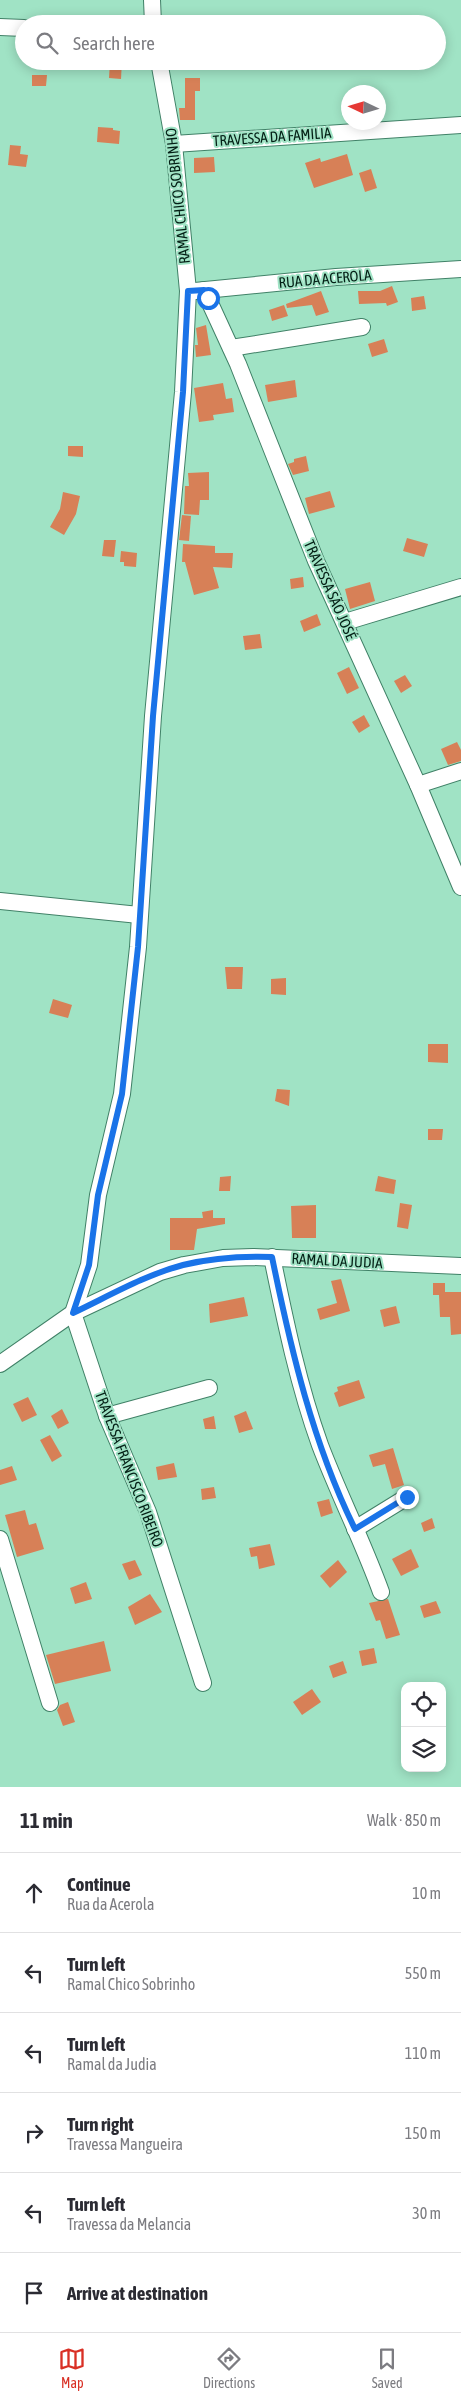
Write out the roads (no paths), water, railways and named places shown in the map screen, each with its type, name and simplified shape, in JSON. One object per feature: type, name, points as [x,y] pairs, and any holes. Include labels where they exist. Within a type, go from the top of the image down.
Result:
[{"type":"street","points":[[152,0],[153,15]]},
{"type":"street","points":[[0,27],[15,28]]},
{"type":"street","name":"RAMAL CHICO SOBRINHO","points":[[73,1313],[89,1265],[98,1195],[122,1094],[140,915],[153,716],[183,392],[196,290],[161,70]]},
{"type":"street","name":"TRAVESSA DA FAMILIA","points":[[174,144],[461,126]]},
{"type":"street","name":"RUA DA ACEROLA","points":[[196,290],[461,269]]},
{"type":"street","name":"TRAVESSA SÃO JOSÉ","points":[[196,290],[231,348],[316,561],[418,785],[461,887]]},
{"type":"street","points":[[231,348],[362,327]]},
{"type":"street","points":[[345,622],[461,587]]},
{"type":"street","points":[[418,785],[461,770]]},
{"type":"street","points":[[0,901],[140,915]]},
{"type":"street","points":[[272,1257],[304,1397],[329,1469],[366,1551],[381,1592]]},
{"type":"street","name":"RAMAL DA JUDIA","points":[[0,1364],[73,1313],[160,1272],[184,1265],[223,1258],[272,1257],[461,1266]]},
{"type":"street","name":"TRAVESSA FRANCISCO RIBEIRO","points":[[73,1313],[107,1416],[148,1512],[203,1683]]},
{"type":"street","points":[[107,1416],[209,1388]]},
{"type":"street","points":[[355,1529],[407,1497]]},
{"type":"street","points":[[0,1539],[50,1703]]}]
